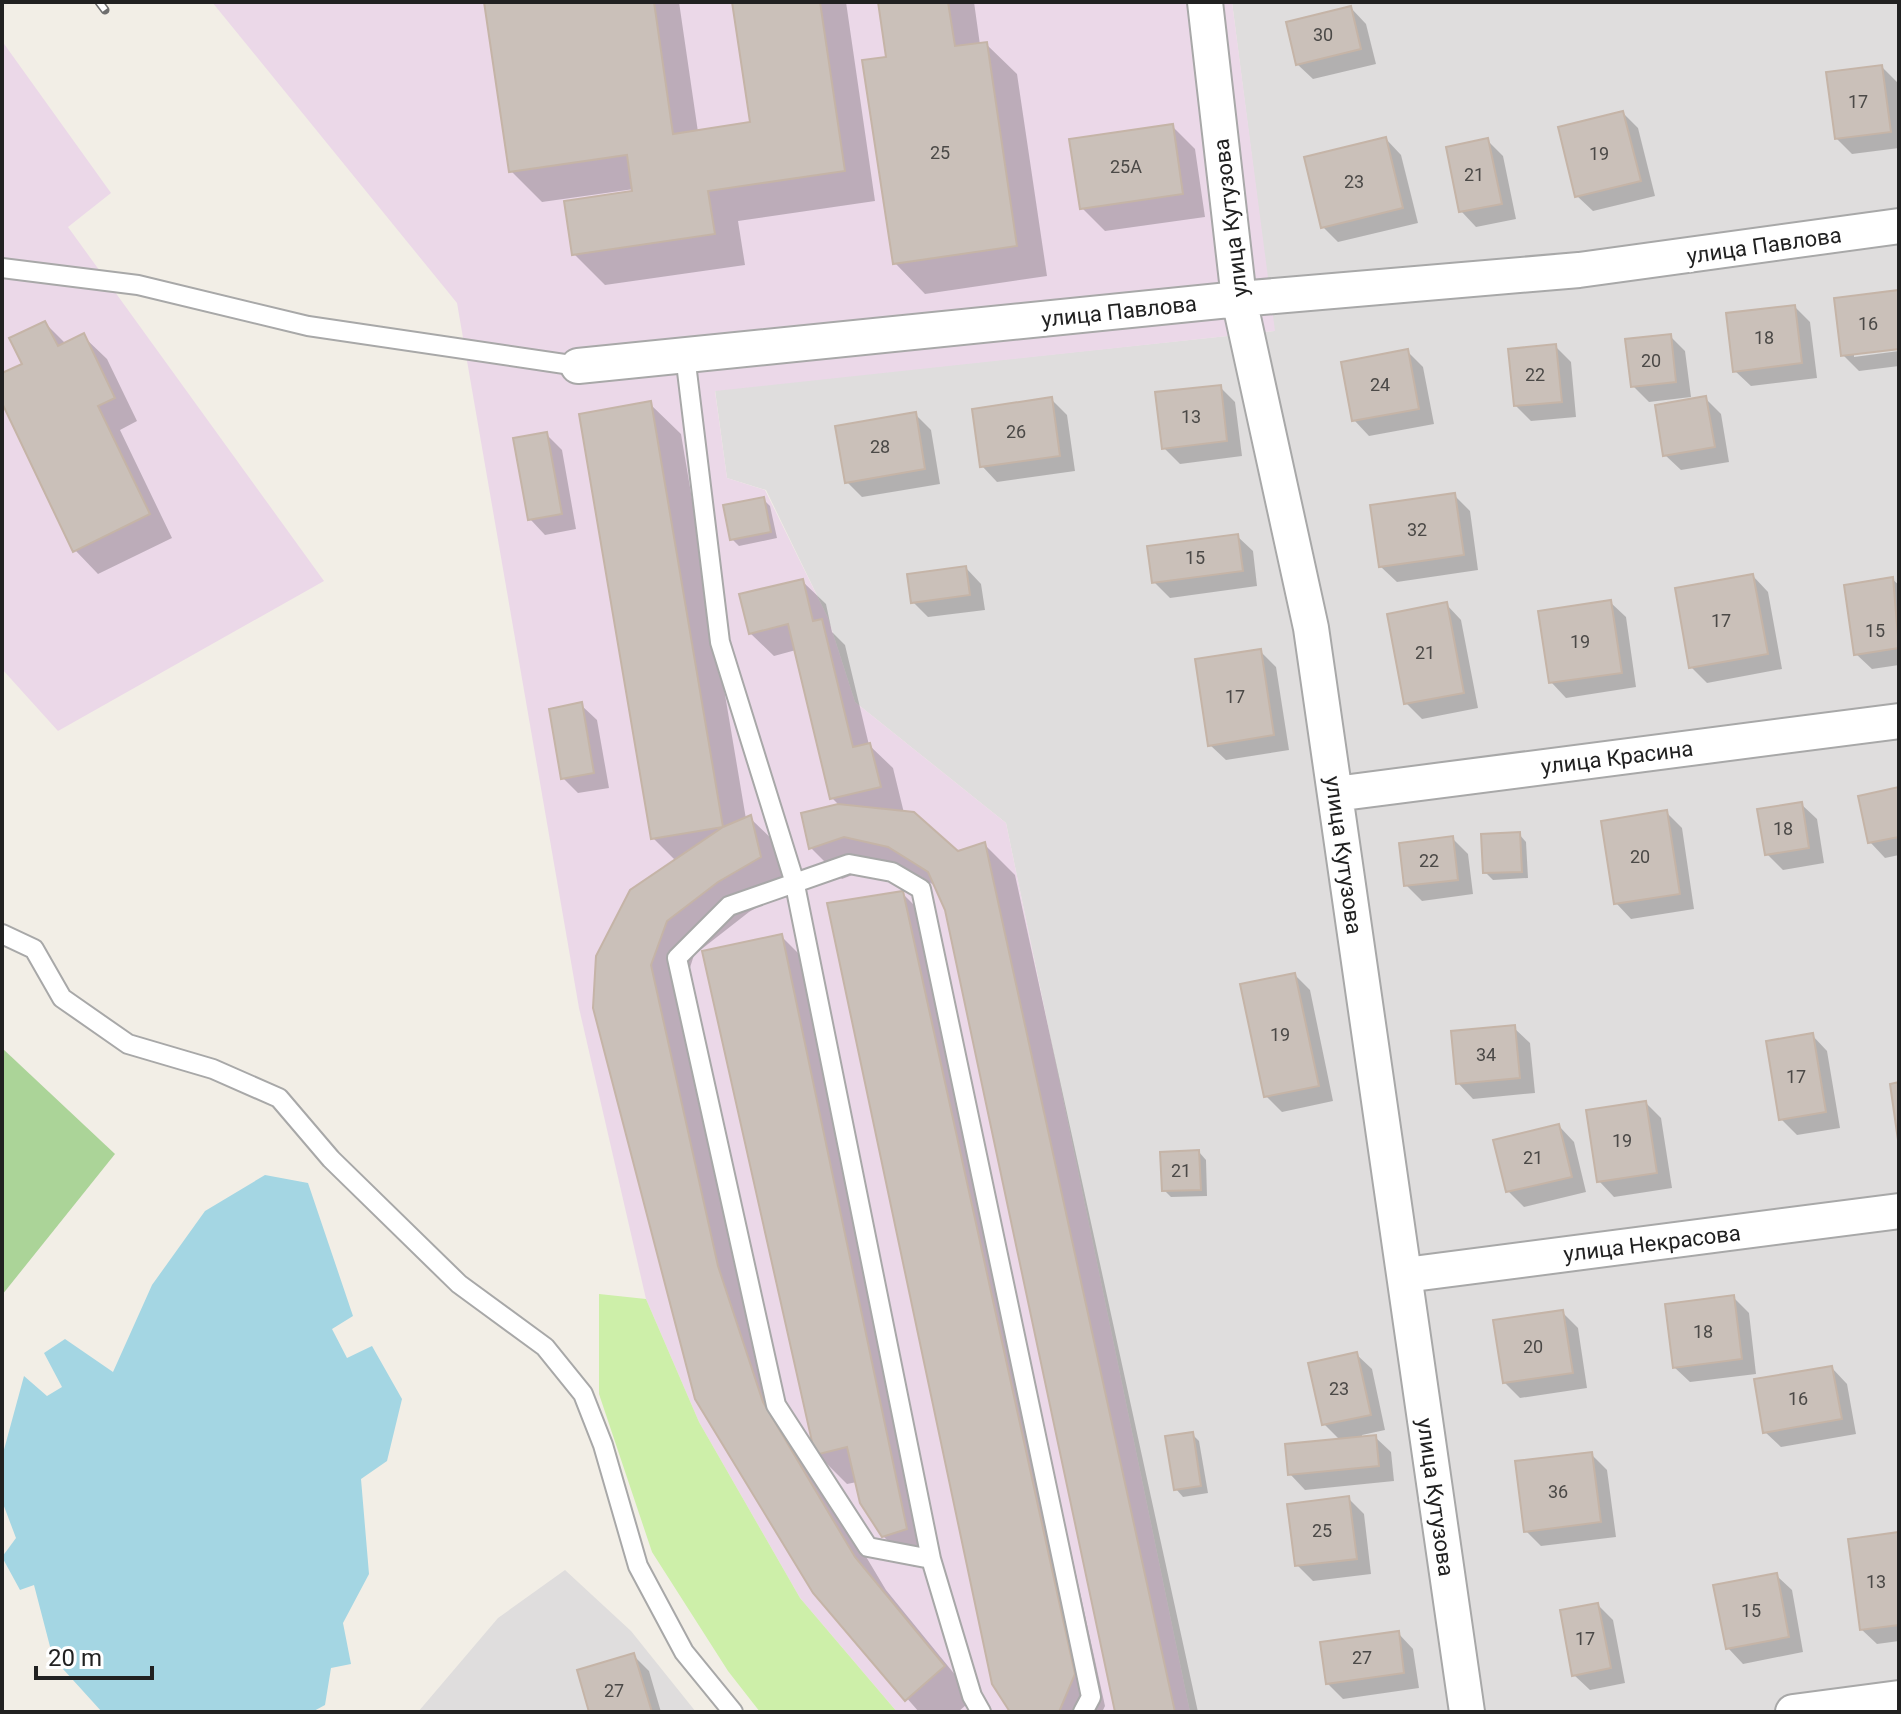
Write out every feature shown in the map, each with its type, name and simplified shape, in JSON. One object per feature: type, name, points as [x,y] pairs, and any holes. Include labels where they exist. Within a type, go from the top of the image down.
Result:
[{"type":"street","name":"улица Кутузова","points":[[1205,2],[1239,299],[1311,628],[1467,1712]]},
{"type":"street","name":"улица Павлова","points":[[578,366],[1239,299],[1579,270],[1899,226]]},
{"type":"street","name":"улица Красина","points":[[1335,794],[1899,721]]},
{"type":"street","name":"улица Некрасова","points":[[1405,1275],[1899,1211]]},
{"type":"street","points":[[1793,1712],[1899,1698]]},
{"type":"lane","points":[[2,268],[138,285],[308,326],[578,366]]},
{"type":"lane","points":[[685,355],[720,642],[794,880],[931,1559],[972,1696],[981,1712]]},
{"type":"lane","points":[[931,1559],[868,1547],[776,1405],[677,958],[729,906],[794,880],[849,864],[892,872],[921,889],[1091,1697],[1083,1712]]},
{"type":"lane","points":[[2,934],[34,949],[62,998],[128,1044],[213,1069],[279,1098],[331,1159],[459,1284],[545,1347],[583,1394],[603,1445],[638,1566],[684,1652],[733,1712]]},
{"type":"shaded area","points":[[212,2],[1232,2],[1275,331],[715,391],[727,478],[765,490],[828,618],[855,702],[1006,823],[1190,1712],[897,1712],[800,1598],[699,1422],[646,1299],[579,1008],[457,303]]},
{"type":"shaded area","points":[[1232,2],[1899,2],[1899,1712],[1190,1712],[1006,823],[855,702],[828,618],[766,490],[727,478],[715,390],[1274,331]]},
{"type":"shaded area","points":[[2,41],[111,193],[68,227],[324,581],[58,731],[2,669]]},
{"type":"shaded area","points":[[565,1570],[631,1631],[696,1712],[418,1712],[498,1618]]},
{"type":"green space","points":[[2,1048],[115,1154],[2,1295]]},
{"type":"green space","points":[[599,1294],[646,1299],[699,1422],[800,1598],[897,1712],[760,1712],[728,1671],[652,1552],[599,1394]]},
{"type":"water","points":[[265,1175],[308,1183],[353,1316],[332,1329],[347,1358],[372,1346],[402,1399],[387,1461],[361,1479],[369,1574],[343,1623],[351,1664],[331,1668],[325,1705],[312,1712],[102,1712],[53,1658],[34,1585],[20,1590],[2,1557],[16,1538],[2,1501],[2,1457],[24,1376],[47,1396],[62,1387],[44,1353],[65,1339],[113,1372],[152,1285],[205,1211]]},
{"type":"building","points":[[484,2],[654,2],[673,134],[750,122],[732,2],[820,2],[845,171],[708,191],[715,234],[572,255],[564,201],[632,191],[627,155],[509,172]]},
{"type":"building","points":[[878,2],[948,2],[955,46],[987,42],[1017,246],[893,264],[862,60],[886,57]]},
{"type":"building","points":[[1351,6],[1361,49],[1296,65],[1286,22]]},
{"type":"building","points":[[1882,65],[1891,132],[1835,139],[1826,72]]},
{"type":"building","points":[[1623,111],[1641,181],[1575,197],[1558,127]]},
{"type":"building","points":[[1173,124],[1183,194],[1080,209],[1069,139]]},
{"type":"building","points":[[1386,137],[1403,208],[1321,228],[1304,157]]},
{"type":"building","points":[[1488,138],[1502,204],[1459,212],[1446,147]]},
{"type":"building","points":[[1899,290],[1899,349],[1841,356],[1834,298]]},
{"type":"building","points":[[1795,305],[1802,363],[1733,372],[1726,313]]},
{"type":"building","points":[[45,321],[58,346],[84,333],[115,398],[98,406],[150,514],[73,552],[2,403],[2,373],[22,364],[9,338]]},
{"type":"building","points":[[1671,334],[1676,382],[1631,387],[1625,339]]},
{"type":"building","points":[[1556,344],[1562,402],[1514,406],[1508,349]]},
{"type":"building","points":[[1408,349],[1419,409],[1352,421],[1341,362]]},
{"type":"building","points":[[1221,385],[1227,441],[1162,449],[1155,392]]},
{"type":"building","points":[[1706,396],[1715,447],[1663,456],[1655,405]]},
{"type":"building","points":[[1052,397],[1060,456],[980,467],[972,409]]},
{"type":"building","points":[[651,401],[723,827],[651,839],[579,414]]},
{"type":"building","points":[[916,412],[925,469],[845,483],[835,426]]},
{"type":"building","points":[[547,432],[562,514],[528,520],[513,438]]},
{"type":"building","points":[[1455,493],[1464,555],[1379,567],[1370,505]]},
{"type":"building","points":[[764,497],[771,532],[730,540],[723,505]]},
{"type":"building","points":[[1238,534],[1243,571],[1152,583],[1147,546]]},
{"type":"building","points":[[966,566],[970,595],[911,603],[907,574]]},
{"type":"building","points":[[1753,574],[1768,654],[1689,668],[1675,588]]},
{"type":"building","points":[[1893,577],[1899,648],[1854,655],[1844,585]]},
{"type":"building","points":[[803,579],[813,621],[822,619],[853,747],[870,743],[881,787],[830,799],[788,624],[749,634],[739,594]]},
{"type":"building","points":[[1611,600],[1622,673],[1549,683],[1538,611]]},
{"type":"building","points":[[1447,602],[1464,693],[1404,704],[1387,614]]},
{"type":"building","points":[[1261,649],[1274,735],[1208,746],[1195,659]]},
{"type":"building","points":[[582,702],[594,773],[561,779],[549,709]]},
{"type":"building","points":[[1899,787],[1899,837],[1868,843],[1858,796]]},
{"type":"building","points":[[1802,802],[1809,848],[1765,855],[1757,809]]},
{"type":"building","points":[[838,804],[914,812],[958,851],[985,842],[1175,1712],[1115,1712],[945,910],[928,872],[888,847],[844,837],[809,849],[801,813]]},
{"type":"building","points":[[1667,810],[1680,894],[1614,904],[1601,821]]},
{"type":"building","points":[[751,815],[761,857],[718,882],[667,921],[651,965],[718,1266],[763,1402],[855,1557],[945,1666],[905,1701],[813,1593],[695,1399],[593,1008],[596,956],[630,890],[723,827]]},
{"type":"building","points":[[1520,832],[1522,872],[1483,873],[1481,834]]},
{"type":"building","points":[[1453,836],[1458,880],[1404,886],[1399,843]]},
{"type":"building","points":[[903,891],[1075,1674],[1059,1712],[1010,1712],[992,1684],[827,903]]},
{"type":"building","points":[[782,934],[907,1529],[882,1537],[860,1503],[847,1447],[815,1455],[702,951]]},
{"type":"building","points":[[1295,973],[1319,1086],[1264,1097],[1240,984]]},
{"type":"building","points":[[1515,1025],[1520,1078],[1456,1084],[1451,1031]]},
{"type":"building","points":[[1813,1033],[1826,1112],[1779,1120],[1766,1041]]},
{"type":"building","points":[[1899,1082],[1899,1140],[1898,1140],[1890,1084]]},
{"type":"building","points":[[1646,1101],[1657,1173],[1597,1182],[1586,1110]]},
{"type":"building","points":[[1559,1124],[1572,1177],[1506,1192],[1493,1140]]},
{"type":"building","points":[[1199,1150],[1201,1190],[1162,1191],[1160,1152]]},
{"type":"building","points":[[1734,1295],[1742,1359],[1673,1368],[1665,1304]]},
{"type":"building","points":[[1563,1310],[1573,1373],[1503,1383],[1493,1320]]},
{"type":"building","points":[[1357,1352],[1371,1415],[1322,1425],[1308,1363]]},
{"type":"building","points":[[1832,1366],[1842,1419],[1763,1433],[1754,1379]]},
{"type":"building","points":[[1193,1432],[1201,1486],[1174,1490],[1165,1436]]},
{"type":"building","points":[[1376,1435],[1379,1466],[1288,1475],[1285,1444]]},
{"type":"building","points":[[1592,1452],[1601,1522],[1524,1532],[1515,1461]]},
{"type":"building","points":[[1349,1496],[1357,1559],[1295,1566],[1287,1504]]},
{"type":"building","points":[[1899,1532],[1899,1625],[1860,1630],[1848,1539]]},
{"type":"building","points":[[1777,1573],[1789,1637],[1726,1649],[1713,1585]]},
{"type":"building","points":[[1598,1603],[1611,1668],[1572,1676],[1560,1610]]},
{"type":"building","points":[[1399,1631],[1404,1673],[1326,1684],[1320,1642]]},
{"type":"building","points":[[634,1653],[652,1712],[589,1712],[577,1670]]},
{"type":"railway","points":[[99,2],[105,10]]}]
